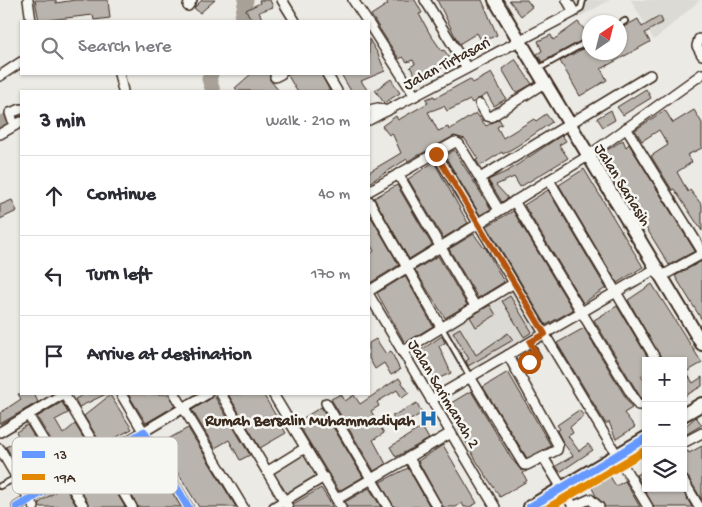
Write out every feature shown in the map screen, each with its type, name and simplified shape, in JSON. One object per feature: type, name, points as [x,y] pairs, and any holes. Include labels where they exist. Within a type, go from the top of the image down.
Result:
[{"type":"street","points":[[28,0],[31,20]]},
{"type":"street","points":[[282,0],[294,20]]},
{"type":"street","points":[[353,0],[366,20]]},
{"type":"street","points":[[425,0],[467,68]]},
{"type":"street","name":"Jalan Sariasih","points":[[495,0],[702,344]]},
{"type":"street","points":[[567,0],[574,12]]},
{"type":"street","name":"Jalan Tirtasari","points":[[387,110],[574,12]]},
{"type":"street","points":[[370,26],[415,96]]},
{"type":"street","points":[[699,39],[697,46],[702,55]]},
{"type":"street","points":[[0,76],[20,63]]},
{"type":"street","points":[[370,290],[588,156],[702,74]]},
{"type":"street","points":[[119,75],[123,90]]},
{"type":"street","points":[[328,75],[336,90]]},
{"type":"street","points":[[480,178],[650,75]]},
{"type":"street","points":[[480,104],[487,116],[491,117],[544,83]]},
{"type":"street","points":[[370,110],[378,108],[387,110]]},
{"type":"street","points":[[0,134],[15,121],[10,113],[20,109]]},
{"type":"street","points":[[370,119],[387,110]]},
{"type":"street","points":[[431,400],[616,291],[702,253],[626,128]]},
{"type":"street","points":[[370,190],[453,143],[458,143],[500,210]]},
{"type":"street","points":[[436,154],[648,507]]},
{"type":"street","points":[[398,174],[475,306]]},
{"type":"street","points":[[549,180],[655,357]]},
{"type":"street","points":[[514,201],[638,405],[642,404]]},
{"type":"street","points":[[370,203],[441,327]]},
{"type":"street","points":[[402,352],[514,283]]},
{"type":"street","name":"Jalan Sarimanah 2","points":[[370,297],[495,507]]},
{"type":"street","points":[[470,377],[524,464],[558,449],[558,445],[508,355]]},
{"type":"street","points":[[0,432],[62,395]]},
{"type":"street","points":[[65,395],[89,437]]},
{"type":"street","points":[[123,395],[147,437]]},
{"type":"street","points":[[176,395],[243,507]]},
{"type":"street","points":[[135,437],[205,395]]},
{"type":"street","points":[[222,395],[286,504]]},
{"type":"street","points":[[273,395],[339,503],[372,479],[451,433]]},
{"type":"street","points":[[326,404],[388,507]]},
{"type":"street","points":[[687,413],[702,404]]},
{"type":"street","points":[[28,415],[41,437]]},
{"type":"street","points":[[687,441],[702,434]]},
{"type":"street","points":[[530,507],[642,440]]},
{"type":"street","points":[[268,471],[305,448]]},
{"type":"street","points":[[0,449],[12,469]]},
{"type":"street","points":[[543,457],[573,507],[590,499],[599,507]]},
{"type":"street","points":[[409,458],[437,507]]},
{"type":"street","points":[[274,507],[286,504],[324,477]]},
{"type":"street","points":[[687,487],[699,507]]},
{"type":"street","points":[[178,490],[188,507]]},
{"type":"street","points":[[17,507],[32,503],[44,494]]},
{"type":"street","points":[[76,494],[84,507]]},
{"type":"street","points":[[124,494],[132,507]]},
{"type":"lane","points":[[574,12],[581,8],[583,0]]},
{"type":"lane","points":[[536,70],[582,44]]},
{"type":"lane","points":[[441,327],[470,377]]},
{"type":"lane","points":[[529,362],[538,357],[530,342]]},
{"type":"lane","points":[[0,486],[12,480]]},
{"type":"shaded area","points":[[563,0],[610,0],[582,15],[574,20]]},
{"type":"shaded area","points":[[631,0],[700,0],[654,40]]},
{"type":"shaded area","points":[[514,290],[539,333],[471,373],[446,330]]},
{"type":"shaded area","points":[[302,453],[317,476],[286,496],[271,473]]},
{"type":"building","points":[[35,0],[56,0],[56,3],[75,0],[108,0],[110,18],[94,20],[93,15],[39,20]]},
{"type":"building","points":[[202,0],[215,0],[200,13],[194,8]]},
{"type":"building","points":[[259,0],[270,0],[273,7],[259,12],[263,20],[251,20],[246,10],[260,3]]},
{"type":"building","points":[[386,0],[415,0],[422,13],[419,14],[430,34],[452,61],[420,82],[410,67],[415,64],[413,60],[407,62],[403,57],[399,59],[371,15],[388,4]]},
{"type":"building","points":[[437,0],[482,0],[497,35],[482,42],[477,33],[459,44]]},
{"type":"building","points":[[509,0],[527,0],[532,7],[521,16]]},
{"type":"building","points":[[660,16],[663,22],[645,33],[650,42],[627,55],[627,25],[638,19],[642,27]]},
{"type":"building","points":[[578,22],[582,27],[582,40],[542,62],[537,54],[542,51],[538,41],[551,35],[553,40]]},
{"type":"building","points":[[370,41],[385,71],[361,81],[367,90],[350,90],[342,75],[370,75]]},
{"type":"building","points":[[582,49],[582,60],[617,60],[601,69],[607,80],[580,96],[560,61]]},
{"type":"building","points":[[515,59],[532,84],[516,93],[502,69]]},
{"type":"building","points":[[491,73],[506,99],[494,106],[487,94],[472,103],[470,100],[447,111],[444,106],[428,112],[438,131],[448,127],[449,130],[476,113],[486,126],[499,119],[502,124],[497,127],[503,138],[546,114],[552,122],[517,146],[503,154],[502,152],[480,166],[476,160],[478,159],[465,139],[454,136],[408,161],[407,159],[370,182],[370,171],[401,153],[392,133],[389,135],[382,126],[396,116],[398,120],[428,103],[426,99],[434,96],[435,98],[470,79],[473,83]]},
{"type":"building","points":[[250,75],[270,75],[270,80],[278,90],[237,90],[235,88]]},
{"type":"building","points":[[288,75],[322,75],[329,90],[296,90]]},
{"type":"building","points":[[391,79],[400,93],[384,103],[375,90]]},
{"type":"building","points":[[646,89],[651,98],[623,115],[617,107]]},
{"type":"building","points":[[611,110],[615,120],[603,127],[597,118]]},
{"type":"building","points":[[665,110],[673,123],[694,110],[702,123],[702,148],[687,155],[692,162],[677,172],[688,192],[690,190],[702,205],[702,231],[674,189],[672,190],[651,156],[668,145],[659,130],[642,141],[635,130]]},
{"type":"building","points":[[562,135],[566,141],[559,145],[568,158],[520,187],[514,177],[496,185],[508,198],[502,202],[488,180],[508,171]]},
{"type":"building","points":[[623,140],[626,147],[629,144],[695,251],[669,265],[601,154]]},
{"type":"building","points":[[454,150],[491,209],[480,215],[445,156]]},
{"type":"building","points":[[434,162],[468,223],[443,238],[408,179]]},
{"type":"building","points":[[584,169],[643,267],[617,283],[559,185]]},
{"type":"building","points":[[397,185],[432,245],[409,259],[374,198]]},
{"type":"building","points":[[548,190],[606,288],[583,303],[524,205]]},
{"type":"building","points":[[12,200],[17,211],[0,219],[0,205]]},
{"type":"building","points":[[513,211],[573,310],[546,325],[487,226]]},
{"type":"building","points":[[370,218],[399,265],[370,283],[370,255],[374,251],[370,244]]},
{"type":"building","points":[[474,234],[485,247],[504,282],[478,298],[449,249]]},
{"type":"building","points":[[438,256],[467,305],[445,318],[415,270]]},
{"type":"building","points":[[702,261],[702,320],[675,276]]},
{"type":"building","points":[[405,276],[433,326],[405,343],[377,293]]},
{"type":"building","points":[[652,284],[702,363],[687,371],[687,357],[661,357],[628,300]]},
{"type":"building","points":[[510,296],[532,332],[524,337],[502,301]]},
{"type":"building","points":[[490,305],[496,315],[476,327],[470,317]]},
{"type":"building","points":[[617,306],[648,357],[642,357],[642,398],[641,398],[594,320]]},
{"type":"building","points":[[460,328],[476,355],[508,333],[513,340],[468,366],[466,361],[469,359],[453,332]]},
{"type":"building","points":[[584,328],[632,408],[624,413],[635,427],[616,439],[609,422],[606,424],[557,343]]},
{"type":"building","points":[[442,336],[445,343],[439,346],[451,373],[435,380],[425,356],[422,358],[418,352]]},
{"type":"building","points":[[376,339],[386,354],[391,351],[400,370],[391,375],[384,363],[375,369],[370,360],[370,342]]},
{"type":"building","points":[[508,372],[551,446],[527,458],[483,387]]},
{"type":"building","points":[[687,374],[693,383],[702,377],[702,386],[687,395]]},
{"type":"building","points":[[399,378],[409,393],[402,398],[397,390],[377,402],[379,406],[371,411],[384,433],[373,440],[386,464],[374,471],[331,399],[342,395],[345,401],[354,395],[360,404]]},
{"type":"building","points":[[471,391],[511,458],[521,470],[527,471],[523,473],[527,481],[500,497],[477,462],[446,406]]},
{"type":"building","points":[[18,394],[34,395],[38,402],[0,424],[0,413],[21,399]]},
{"type":"building","points":[[83,395],[104,395],[79,407],[75,399]]},
{"type":"building","points":[[110,395],[132,429],[117,437],[97,437],[84,416]]},
{"type":"building","points":[[129,395],[170,395],[175,406],[146,423]]},
{"type":"building","points":[[214,395],[250,455],[240,460],[229,440],[215,448],[192,410]]},
{"type":"building","points":[[229,395],[264,395],[286,433],[260,448]]},
{"type":"building","points":[[62,402],[68,413],[55,420],[63,434],[75,424],[83,437],[49,437],[37,417]]},
{"type":"building","points":[[417,403],[422,413],[399,427],[392,416]]},
{"type":"building","points":[[321,407],[363,477],[339,491],[297,422]]},
{"type":"building","points":[[579,410],[584,416],[570,427],[573,433],[568,436],[579,451],[588,444],[593,450],[560,472],[556,466],[573,456],[557,431],[560,429],[557,425]]},
{"type":"building","points":[[696,417],[702,425],[687,434],[687,425]]},
{"type":"building","points":[[27,425],[34,437],[19,437],[16,432]]},
{"type":"building","points":[[422,427],[429,439],[396,457],[390,447]]},
{"type":"building","points":[[188,428],[236,507],[199,507],[178,473],[178,437],[172,437]]},
{"type":"building","points":[[12,444],[12,457],[6,447]]},
{"type":"building","points":[[443,445],[477,503],[470,507],[464,507],[462,503],[456,507],[443,507],[418,461]]},
{"type":"building","points":[[702,446],[702,500],[687,476],[687,451],[689,453]]},
{"type":"building","points":[[408,468],[430,507],[394,507],[380,482]]},
{"type":"building","points":[[642,472],[642,486],[636,475]]},
{"type":"building","points":[[608,473],[616,486],[625,481],[640,507],[605,507],[596,496],[590,484]]},
{"type":"building","points":[[321,488],[333,507],[294,507],[293,504]]},
{"type":"building","points":[[369,488],[381,507],[347,507],[345,502]]},
{"type":"building","points":[[646,492],[683,492],[692,507],[654,507]]},
{"type":"building","points":[[52,494],[69,494],[77,507],[40,507],[39,503]]},
{"type":"building","points":[[83,494],[117,494],[125,507],[90,507]]},
{"type":"building","points":[[131,494],[173,494],[181,507],[138,507]]},
{"type":"waterway","points":[[241,20],[246,0]]},
{"type":"waterway","points":[[211,75],[209,79],[213,90]]},
{"type":"waterway","points":[[0,124],[20,114]]},
{"type":"transit line","name":"13","points":[[144,432],[147,437]]},
{"type":"transit line","name":"13","points":[[136,437],[144,432]]},
{"type":"transit line","name":"13","points":[[530,507],[642,440]]},
{"type":"transit line","name":"19A","points":[[550,507],[642,452]]},
{"type":"transit line","name":"13","points":[[178,490],[188,507]]},
{"type":"transit line","name":"13","points":[[17,507],[39,494]]},
{"type":"place","name":"Rumah Bersalin Muhammadiyah","points":[[429,419]]},
{"type":"route","points":[[436,154],[545,334],[530,342],[538,357],[529,362]]}]
